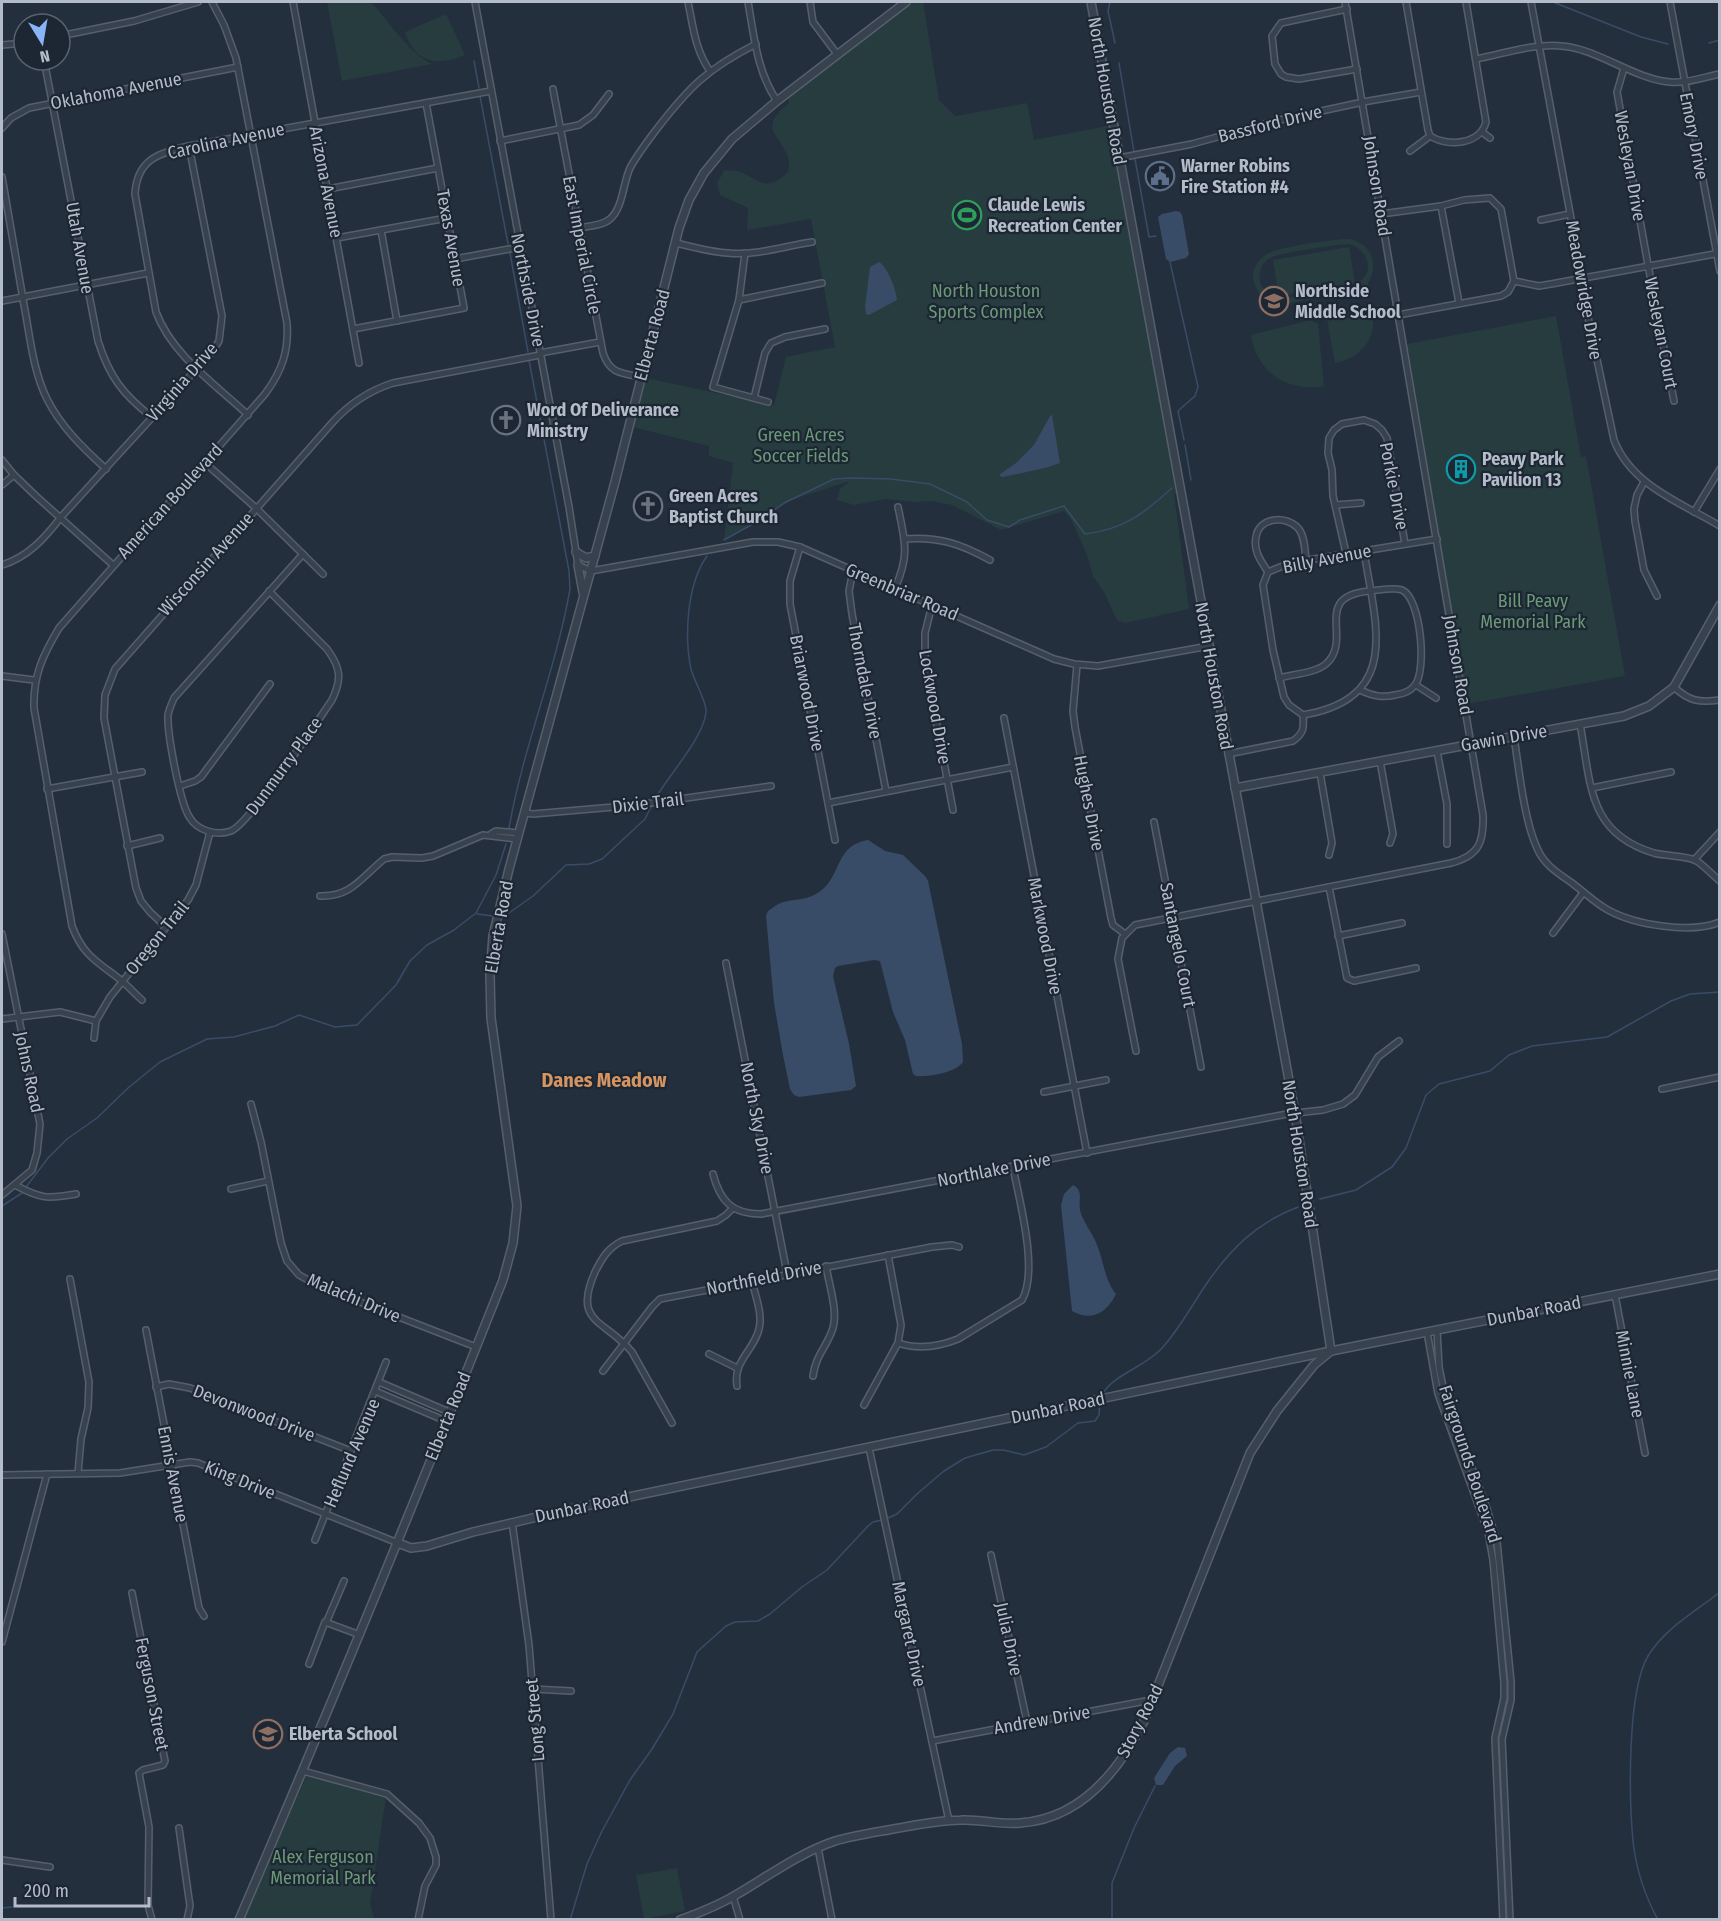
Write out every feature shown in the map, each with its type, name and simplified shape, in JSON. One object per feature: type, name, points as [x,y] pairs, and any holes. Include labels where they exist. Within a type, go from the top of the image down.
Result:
[{"type":"street","points":[[72,34],[134,21],[198,2]]},
{"type":"street","name":"American Boulevard","points":[[142,1000],[86,953],[78,942],[72,926],[34,708],[34,680],[59,628],[248,415],[270,388],[287,353],[288,338],[238,67],[233,46],[212,2]]},
{"type":"street","name":"Arizona Avenue","points":[[293,2],[359,363]]},
{"type":"street","name":"Northside Drive","points":[[475,2],[578,565]]},
{"type":"street","points":[[688,2],[696,46],[702,61],[710,70]]},
{"type":"street","points":[[748,2],[767,86],[777,101]]},
{"type":"street","points":[[810,2],[813,22],[837,54]]},
{"type":"street","name":"Elberta Road","points":[[239,1920],[398,1544],[502,1280],[513,1243],[517,1206],[489,998],[494,936],[518,836],[591,572],[679,228],[689,200],[704,173],[732,139],[777,101],[906,2]]},
{"type":"street","name":"North Houston Road","points":[[1091,2],[1294,1113],[1331,1351]]},
{"type":"street","name":"Johnson Road","points":[[1125,934],[1135,925],[1142,923],[1467,859],[1477,847],[1484,832],[1484,814],[1345,2]]},
{"type":"street","points":[[1406,2],[1430,136],[1447,143],[1470,140],[1482,132],[1485,122],[1466,2]]},
{"type":"street","name":"Meadowridge Drive","points":[[1531,2],[1585,303],[1614,440],[1619,454],[1644,482],[1719,526]]},
{"type":"street","name":"Emory Drive","points":[[1670,2],[1718,253],[1719,271]]},
{"type":"street","points":[[1347,9],[1281,23],[1272,36],[1275,63],[1281,74],[1292,79],[1357,69]]},
{"type":"street","points":[[579,228],[600,224],[610,219],[616,210],[634,161],[693,85],[710,70],[756,44]]},
{"type":"street","points":[[1476,59],[1540,46],[1560,45],[1672,83],[1719,74]]},
{"type":"street","name":"Oklahoma Avenue","points":[[2,126],[20,111],[238,67]]},
{"type":"street","name":"Wesleyan Drive","points":[[1624,68],[1617,92],[1648,265]]},
{"type":"street","name":"Utah Avenue","points":[[47,72],[98,341],[108,369],[119,388],[131,402],[152,417]]},
{"type":"street","name":"East Imperial Circle","points":[[553,89],[606,364],[616,372],[641,377]]},
{"type":"street","name":"Carolina Avenue","points":[[248,415],[171,342],[162,328],[156,312],[148,273],[135,194],[136,182],[142,168],[154,156],[189,146],[491,91]]},
{"type":"street","name":"Bassford Drive","points":[[1119,158],[1192,144],[1275,121],[1421,92]]},
{"type":"street","points":[[500,141],[572,128],[593,115],[609,94]]},
{"type":"street","name":"Texas Avenue","points":[[397,321],[464,308],[426,103]]},
{"type":"street","points":[[1482,132],[1490,138]]},
{"type":"street","points":[[1410,151],[1430,136]]},
{"type":"street","name":"Virginia Drive","points":[[2,565],[30,550],[45,538],[61,517],[212,352],[219,340],[222,316],[189,146]]},
{"type":"street","points":[[328,189],[438,168]]},
{"type":"street","points":[[2,177],[37,371],[46,397],[64,426],[79,444],[106,469]]},
{"type":"street","points":[[1381,214],[1490,198],[1501,209],[1514,281],[1508,292],[1501,296],[1398,315]]},
{"type":"street","points":[[1441,206],[1459,303]]},
{"type":"street","points":[[1541,220],[1570,214]]},
{"type":"street","points":[[337,238],[447,218]]},
{"type":"street","points":[[353,329],[397,321],[381,230]]},
{"type":"street","points":[[676,243],[711,251],[745,253],[812,242]]},
{"type":"street","points":[[455,259],[520,248]]},
{"type":"street","points":[[745,253],[739,300],[713,387],[768,402]]},
{"type":"street","points":[[1514,281],[1539,286],[1718,253]]},
{"type":"street","name":"Wesleyan Court","points":[[1648,265],[1674,401]]},
{"type":"street","points":[[2,301],[148,273]]},
{"type":"street","points":[[739,300],[822,283]]},
{"type":"street","points":[[754,398],[765,353],[771,343],[795,334],[825,329]]},
{"type":"street","name":"Wisconsin Avenue","points":[[166,927],[141,901],[132,874],[103,704],[108,682],[115,669],[339,415],[367,394],[393,383],[600,342]]},
{"type":"street","name":"Porkie Drive","points":[[1346,554],[1332,496],[1329,438],[1342,424],[1364,420],[1375,424],[1382,430],[1389,446],[1405,544]]},
{"type":"street","points":[[2,460],[14,475],[113,565]]},
{"type":"street","points":[[204,462],[256,508],[323,574]]},
{"type":"street","points":[[1694,512],[1719,469]]},
{"type":"street","points":[[2,485],[14,475]]},
{"type":"street","points":[[1644,482],[1637,495],[1634,515],[1644,570],[1657,596]]},
{"type":"street","points":[[1335,505],[1361,503]]},
{"type":"street","points":[[895,588],[905,562],[904,539],[898,507]]},
{"type":"street","points":[[1268,572],[1261,563],[1256,548],[1258,531],[1266,522],[1284,520],[1298,529],[1304,542],[1306,561]]},
{"type":"street","points":[[904,539],[924,537],[940,539],[990,560]]},
{"type":"street","name":"Billy Avenue","points":[[1279,678],[1263,585],[1268,572],[1290,563],[1437,539]]},
{"type":"street","name":"Greenbriar Road","points":[[591,572],[753,542],[778,542],[800,547],[1054,659],[1077,665],[1098,666],[1209,646]]},
{"type":"street","name":"Briarwood Drive","points":[[800,547],[790,581],[790,604],[835,840]]},
{"type":"street","points":[[1360,690],[1383,697],[1406,693],[1416,685],[1421,673],[1422,653],[1414,607],[1406,592],[1400,589],[1370,591],[1360,592],[1347,597],[1339,606],[1335,616],[1337,643],[1333,656],[1325,665],[1279,678],[1284,697],[1289,705],[1303,715],[1338,706],[1360,690],[1372,670],[1376,654],[1377,627],[1370,591],[1364,551]]},
{"type":"street","points":[[576,552],[586,558],[595,556]]},
{"type":"street","points":[[210,832],[191,821],[185,809],[168,724],[171,705],[174,698],[303,554]]},
{"type":"street","points":[[578,565],[591,572]]},
{"type":"street","points":[[578,565],[583,596]]},
{"type":"street","name":"Thorndale Drive","points":[[854,572],[849,591],[852,614],[886,791]]},
{"type":"street","name":"Dunmurry Place","points":[[210,832],[217,834],[230,831],[251,813],[332,700],[339,681],[334,659],[327,649],[270,591]]},
{"type":"street","name":"Lockwood Drive","points":[[932,605],[925,633],[925,662],[953,810]]},
{"type":"street","name":"Gawin Drive","points":[[1235,788],[1471,743],[1624,717],[1638,712],[1674,687],[1719,608]]},
{"type":"street","name":"Hughes Drive","points":[[1077,665],[1073,711],[1075,727],[1111,918],[1113,925],[1125,934]]},
{"type":"street","points":[[2,676],[34,680]]},
{"type":"street","points":[[180,786],[195,782],[201,777],[270,684]]},
{"type":"street","points":[[1416,685],[1436,698]]},
{"type":"street","points":[[1674,687],[1691,700],[1703,702],[1719,700]]},
{"type":"street","points":[[1228,754],[1293,741],[1301,735],[1304,728],[1303,715]]},
{"type":"street","name":"Markwood Drive","points":[[1004,718],[1087,1153]]},
{"type":"street","points":[[1580,724],[1592,788],[1600,814],[1610,828],[1638,847],[1657,854],[1694,860],[1719,881]]},
{"type":"street","points":[[1514,737],[1531,831],[1537,849],[1556,873],[1609,911],[1639,921],[1688,927],[1704,927],[1719,922]]},
{"type":"street","points":[[1437,751],[1447,804],[1447,844]]},
{"type":"street","points":[[1380,761],[1393,834],[1390,843]]},
{"type":"street","points":[[828,803],[1013,767]]},
{"type":"street","points":[[47,789],[142,772]]},
{"type":"street","points":[[1592,788],[1671,772]]},
{"type":"street","points":[[1320,773],[1332,843],[1329,855]]},
{"type":"street","name":"Dixie Trail","points":[[525,813],[638,805],[771,786]]},
{"type":"street","name":"Santangelo Court","points":[[1154,822],[1201,1067]]},
{"type":"street","points":[[320,896],[333,896],[346,892],[384,859],[392,856],[422,858],[433,856],[496,831],[518,836]]},
{"type":"street","name":"Oregon Trail","points":[[93,1038],[96,1021],[122,981],[181,912],[196,885],[210,832]]},
{"type":"street","points":[[1694,860],[1719,832]]},
{"type":"street","points":[[128,846],[160,838]]},
{"type":"street","points":[[1329,887],[1347,978],[1354,981],[1416,968]]},
{"type":"street","points":[[1553,933],[1583,893]]},
{"type":"street","points":[[1338,936],[1402,923]]},
{"type":"street","name":"Johns Road","points":[[2,934],[40,1124],[38,1153],[32,1170],[2,1195]]},
{"type":"street","points":[[1125,934],[1118,959],[1136,1051]]},
{"type":"street","name":"North Sky Drive","points":[[726,963],[787,1273]]},
{"type":"street","points":[[2,1019],[60,1012],[96,1021]]},
{"type":"street","name":"Northlake Drive","points":[[733,1208],[743,1213],[776,1212],[1294,1113],[1323,1110],[1343,1104],[1355,1095],[1378,1057],[1399,1041]]},
{"type":"street","points":[[1662,1089],[1719,1077]]},
{"type":"street","points":[[1044,1092],[1106,1080]]},
{"type":"street","name":"Malachi Drive","points":[[251,1104],[282,1248],[287,1261],[299,1275],[319,1286],[476,1347]]},
{"type":"street","points":[[898,1343],[919,1348],[958,1340],[1022,1299],[1029,1282],[1029,1261],[1013,1167]]},
{"type":"street","points":[[672,1423],[637,1359],[625,1343],[596,1322],[590,1313],[586,1304],[589,1285],[602,1257],[622,1241],[717,1221],[726,1215],[733,1208],[720,1194],[713,1174]]},
{"type":"street","points":[[231,1189],[268,1181]]},
{"type":"street","points":[[15,1185],[32,1194],[49,1198],[76,1194]]},
{"type":"street","name":"Northfield Drive","points":[[603,1371],[660,1299],[932,1246],[959,1247]]},
{"type":"street","points":[[864,1405],[898,1343],[902,1325],[888,1255]]},
{"type":"street","points":[[813,1376],[815,1360],[827,1342],[834,1322],[826,1266]]},
{"type":"street","name":"Dunbar Road","points":[[398,1544],[411,1548],[427,1546],[512,1522],[1331,1351],[1719,1274]]},
{"type":"street","points":[[70,1279],[89,1382],[88,1408],[81,1439],[78,1473]]},
{"type":"street","points":[[737,1386],[737,1368],[759,1330],[759,1313],[752,1281]]},
{"type":"street","name":"Minnie Lane","points":[[1615,1295],[1645,1453]]},
{"type":"street","name":"Ennis Avenue","points":[[146,1330],[199,1608],[204,1616]]},
{"type":"street","name":"Fairgrounds Boulevard","points":[[1437,1330],[1439,1367],[1444,1392],[1495,1530],[1500,1559],[1504,1698],[1495,1738],[1503,1920]]},
{"type":"street","name":"Fairgrounds Boulevard","points":[[1427,1332],[1438,1394],[1488,1532],[1500,1597],[1511,1682],[1511,1700],[1502,1739],[1510,1920]]},
{"type":"street","name":"Story Road","points":[[680,1920],[708,1910],[818,1848],[849,1837],[949,1821],[1021,1823],[1050,1817],[1070,1809],[1087,1798],[1119,1762],[1136,1737],[1163,1677],[1250,1453],[1276,1411],[1314,1365],[1331,1351]]},
{"type":"street","points":[[709,1354],[737,1368]]},
{"type":"street","points":[[375,1391],[386,1362]]},
{"type":"street","name":"Heflund Avenue","points":[[379,1382],[449,1412]]},
{"type":"street","name":"Devonwood Drive","points":[[156,1387],[169,1384],[190,1388],[351,1451]]},
{"type":"street","name":"Heflund Avenue","points":[[315,1540],[375,1391],[446,1421]]},
{"type":"street","name":"Margaret Drive","points":[[869,1448],[949,1821]]},
{"type":"street","name":"King Drive","points":[[2,1475],[120,1473],[171,1463],[198,1463],[398,1544]]},
{"type":"street","points":[[2,1642],[46,1474]]},
{"type":"street","name":"Long Street","points":[[512,1522],[533,1689],[550,1920]]},
{"type":"street","name":"Julia Drive","points":[[991,1555],[1027,1722]]},
{"type":"street","points":[[309,1664],[324,1622],[326,1623],[344,1581]]},
{"type":"street","name":"Ferguson Street","points":[[132,1593],[165,1761],[163,1765],[139,1773],[148,1827],[148,1905],[152,1920]]},
{"type":"street","points":[[326,1623],[360,1635]]},
{"type":"street","points":[[533,1689],[571,1691]]},
{"type":"street","name":"Andrew Drive","points":[[932,1740],[1151,1700]]},
{"type":"street","points":[[303,1771],[387,1794],[419,1823],[430,1838],[436,1865],[425,1886],[418,1920]]},
{"type":"street","points":[[179,1828],[190,1906],[187,1920]]},
{"type":"street","points":[[818,1848],[832,1920]]},
{"type":"street","points":[[2,1860],[50,1867]]},
{"type":"street","points":[[733,1896],[740,1920]]},
{"type":"green space","points":[[327,2],[371,2],[407,45],[432,64],[342,81]]},
{"type":"green space","name":"North Houston Sports Complex","points":[[906,2],[923,2],[939,100],[955,116],[1027,103],[1034,140],[1113,125],[1181,493],[1174,494],[1189,609],[1125,623],[1117,620],[1104,592],[1093,576],[1087,555],[1071,519],[1064,511],[1001,530],[952,505],[931,501],[886,499],[854,505],[837,500],[840,489],[850,481],[791,500],[724,540],[733,463],[709,456],[709,446],[629,426],[641,377],[774,405],[786,357],[835,347],[811,219],[747,230],[748,208],[720,195],[717,183],[724,171],[742,173],[762,183],[778,180],[788,172],[788,157],[772,125],[779,112],[789,103],[787,93]]},
{"type":"green space","points":[[444,15],[447,16],[465,55],[445,61],[428,60],[415,50],[405,32]]},
{"type":"green space","points":[[1342,239],[1357,241],[1371,255],[1373,269],[1368,283],[1370,289],[1265,307],[1264,301],[1266,300],[1257,289],[1253,275],[1260,259],[1284,248]],"holes":[[[1349,244],[1365,255],[1368,266],[1364,277],[1354,284],[1320,293],[1278,298],[1267,294],[1261,284],[1262,266],[1272,257],[1332,246]]]},
{"type":"green space","points":[[1349,247],[1355,283],[1279,296],[1273,260]]},
{"type":"green space","points":[[1372,310],[1373,329],[1366,345],[1353,356],[1335,363],[1327,319]]},
{"type":"green space","name":"Bill Peavy Memorial Park","points":[[1556,316],[1581,457],[1586,456],[1625,676],[1467,704],[1407,344]]},
{"type":"green space","points":[[1310,320],[1318,324],[1324,386],[1298,386],[1276,377],[1259,360],[1251,335]]},
{"type":"green space","name":"Alex Ferguson Memorial Park","points":[[307,1775],[386,1797],[370,1903],[374,1919],[243,1920]]},
{"type":"green space","points":[[677,1868],[685,1911],[644,1919],[636,1875]]},
{"type":"water","points":[[1176,211],[1182,215],[1189,254],[1186,258],[1170,262],[1166,259],[1158,217]]},
{"type":"water","points":[[879,262],[891,279],[897,300],[869,315],[866,314],[865,306],[870,267]]},
{"type":"water","points":[[1052,415],[1060,463],[1000,476],[1034,445]]},
{"type":"water","points":[[868,840],[885,851],[903,855],[928,881],[962,1044],[963,1062],[954,1069],[941,1074],[916,1076],[913,1074],[905,1040],[893,1012],[880,961],[838,966],[833,976],[856,1086],[851,1090],[799,1097],[794,1095],[790,1089],[783,1055],[774,1003],[766,916],[768,911],[780,903],[818,893],[829,883],[844,854],[858,843]]},
{"type":"water","points":[[1073,1185],[1080,1196],[1081,1215],[1095,1241],[1116,1294],[1103,1311],[1086,1316],[1072,1311],[1061,1205],[1064,1194]]},
{"type":"water","points":[[1178,1747],[1185,1748],[1187,1756],[1175,1766],[1163,1785],[1156,1785],[1154,1778],[1170,1753]]},
{"type":"waterway","points":[[1110,2],[1108,11],[1115,43]]},
{"type":"waterway","points":[[1553,2],[1641,37],[1668,44]]},
{"type":"waterway","points":[[1709,43],[1720,40]]},
{"type":"waterway","points":[[474,61],[479,88]]},
{"type":"waterway","points":[[1119,63],[1134,152]]},
{"type":"waterway","points":[[480,96],[508,244]]},
{"type":"waterway","points":[[1135,159],[1149,237],[1156,236]]},
{"type":"waterway","points":[[510,253],[528,352]]},
{"type":"waterway","points":[[1170,262],[1198,387],[1195,396],[1178,411],[1184,440]]},
{"type":"waterway","points":[[509,828],[522,768],[557,649],[570,589],[569,571],[529,360]]},
{"type":"waterway","points":[[1185,445],[1191,480]]},
{"type":"waterway","points":[[724,540],[760,520],[784,503],[834,479],[891,479],[930,484],[967,502],[987,520],[1009,527],[1020,520],[1064,506],[1085,534],[1099,532],[1133,519],[1172,488]]},
{"type":"waterway","points":[[655,799],[704,722],[706,712],[704,703],[691,669],[688,626],[691,595],[700,568],[707,556]]},
{"type":"waterway","points":[[500,916],[509,913],[533,896],[566,865],[589,864],[602,859],[645,819],[651,807]]},
{"type":"waterway","points":[[26,1187],[48,1158],[67,1139],[97,1118],[128,1088],[160,1062],[207,1039],[234,1037],[275,1026],[299,1015],[335,1027],[357,1025],[396,985],[410,961],[427,945],[454,930],[476,913],[496,875],[506,844]]},
{"type":"waterway","points":[[477,914],[493,916]]},
{"type":"waterway","points":[[1320,1199],[1356,1190],[1392,1167],[1406,1148],[1426,1095],[1439,1084],[1490,1071],[1509,1055],[1532,1046],[1607,1037],[1671,1001],[1690,994],[1720,992]]},
{"type":"waterway","points":[[2,1206],[22,1193]]},
{"type":"waterway","points":[[1102,1395],[1114,1381],[1148,1360],[1163,1347],[1214,1273],[1234,1249],[1269,1221],[1298,1207]]},
{"type":"waterway","points":[[888,1518],[897,1514],[944,1471],[965,1458],[993,1450],[1024,1455],[1046,1447],[1078,1423],[1095,1421],[1099,1415],[1100,1403]]},
{"type":"waterway","points":[[570,1920],[587,1864],[602,1831],[630,1780],[673,1714],[697,1652],[726,1626],[735,1622],[758,1621],[770,1614],[802,1587],[827,1570],[868,1526],[882,1520]]},
{"type":"waterway","points":[[1658,1920],[1642,1882],[1633,1841],[1630,1773],[1636,1694],[1641,1673],[1655,1646],[1681,1621],[1720,1592]]},
{"type":"waterway","points":[[1112,1920],[1112,1883],[1134,1828],[1155,1786]]},
{"type":"waterway","points":[[2,1908],[12,1907]]},
{"type":"place","name":"Warner Robins Fire Station #4","points":[[1160,176]]},
{"type":"place","name":"Claude Lewis Recreation Center","points":[[967,215]]},
{"type":"place","name":"Northside Middle School","points":[[1274,301]]},
{"type":"place","name":"Word Of Deliverance Ministry","points":[[506,420]]},
{"type":"place","name":"Peavy Park Pavilion 13","points":[[1461,469]]},
{"type":"place","name":"Green Acres Baptist Church","points":[[648,506]]},
{"type":"place","name":"Elberta School","points":[[268,1734]]},
{"type":"district","name":"Danes Meadow","points":[[604,1080]]},
{"type":"park label","name":"Green Acres Soccer Fields","points":[[801,445]]}]
